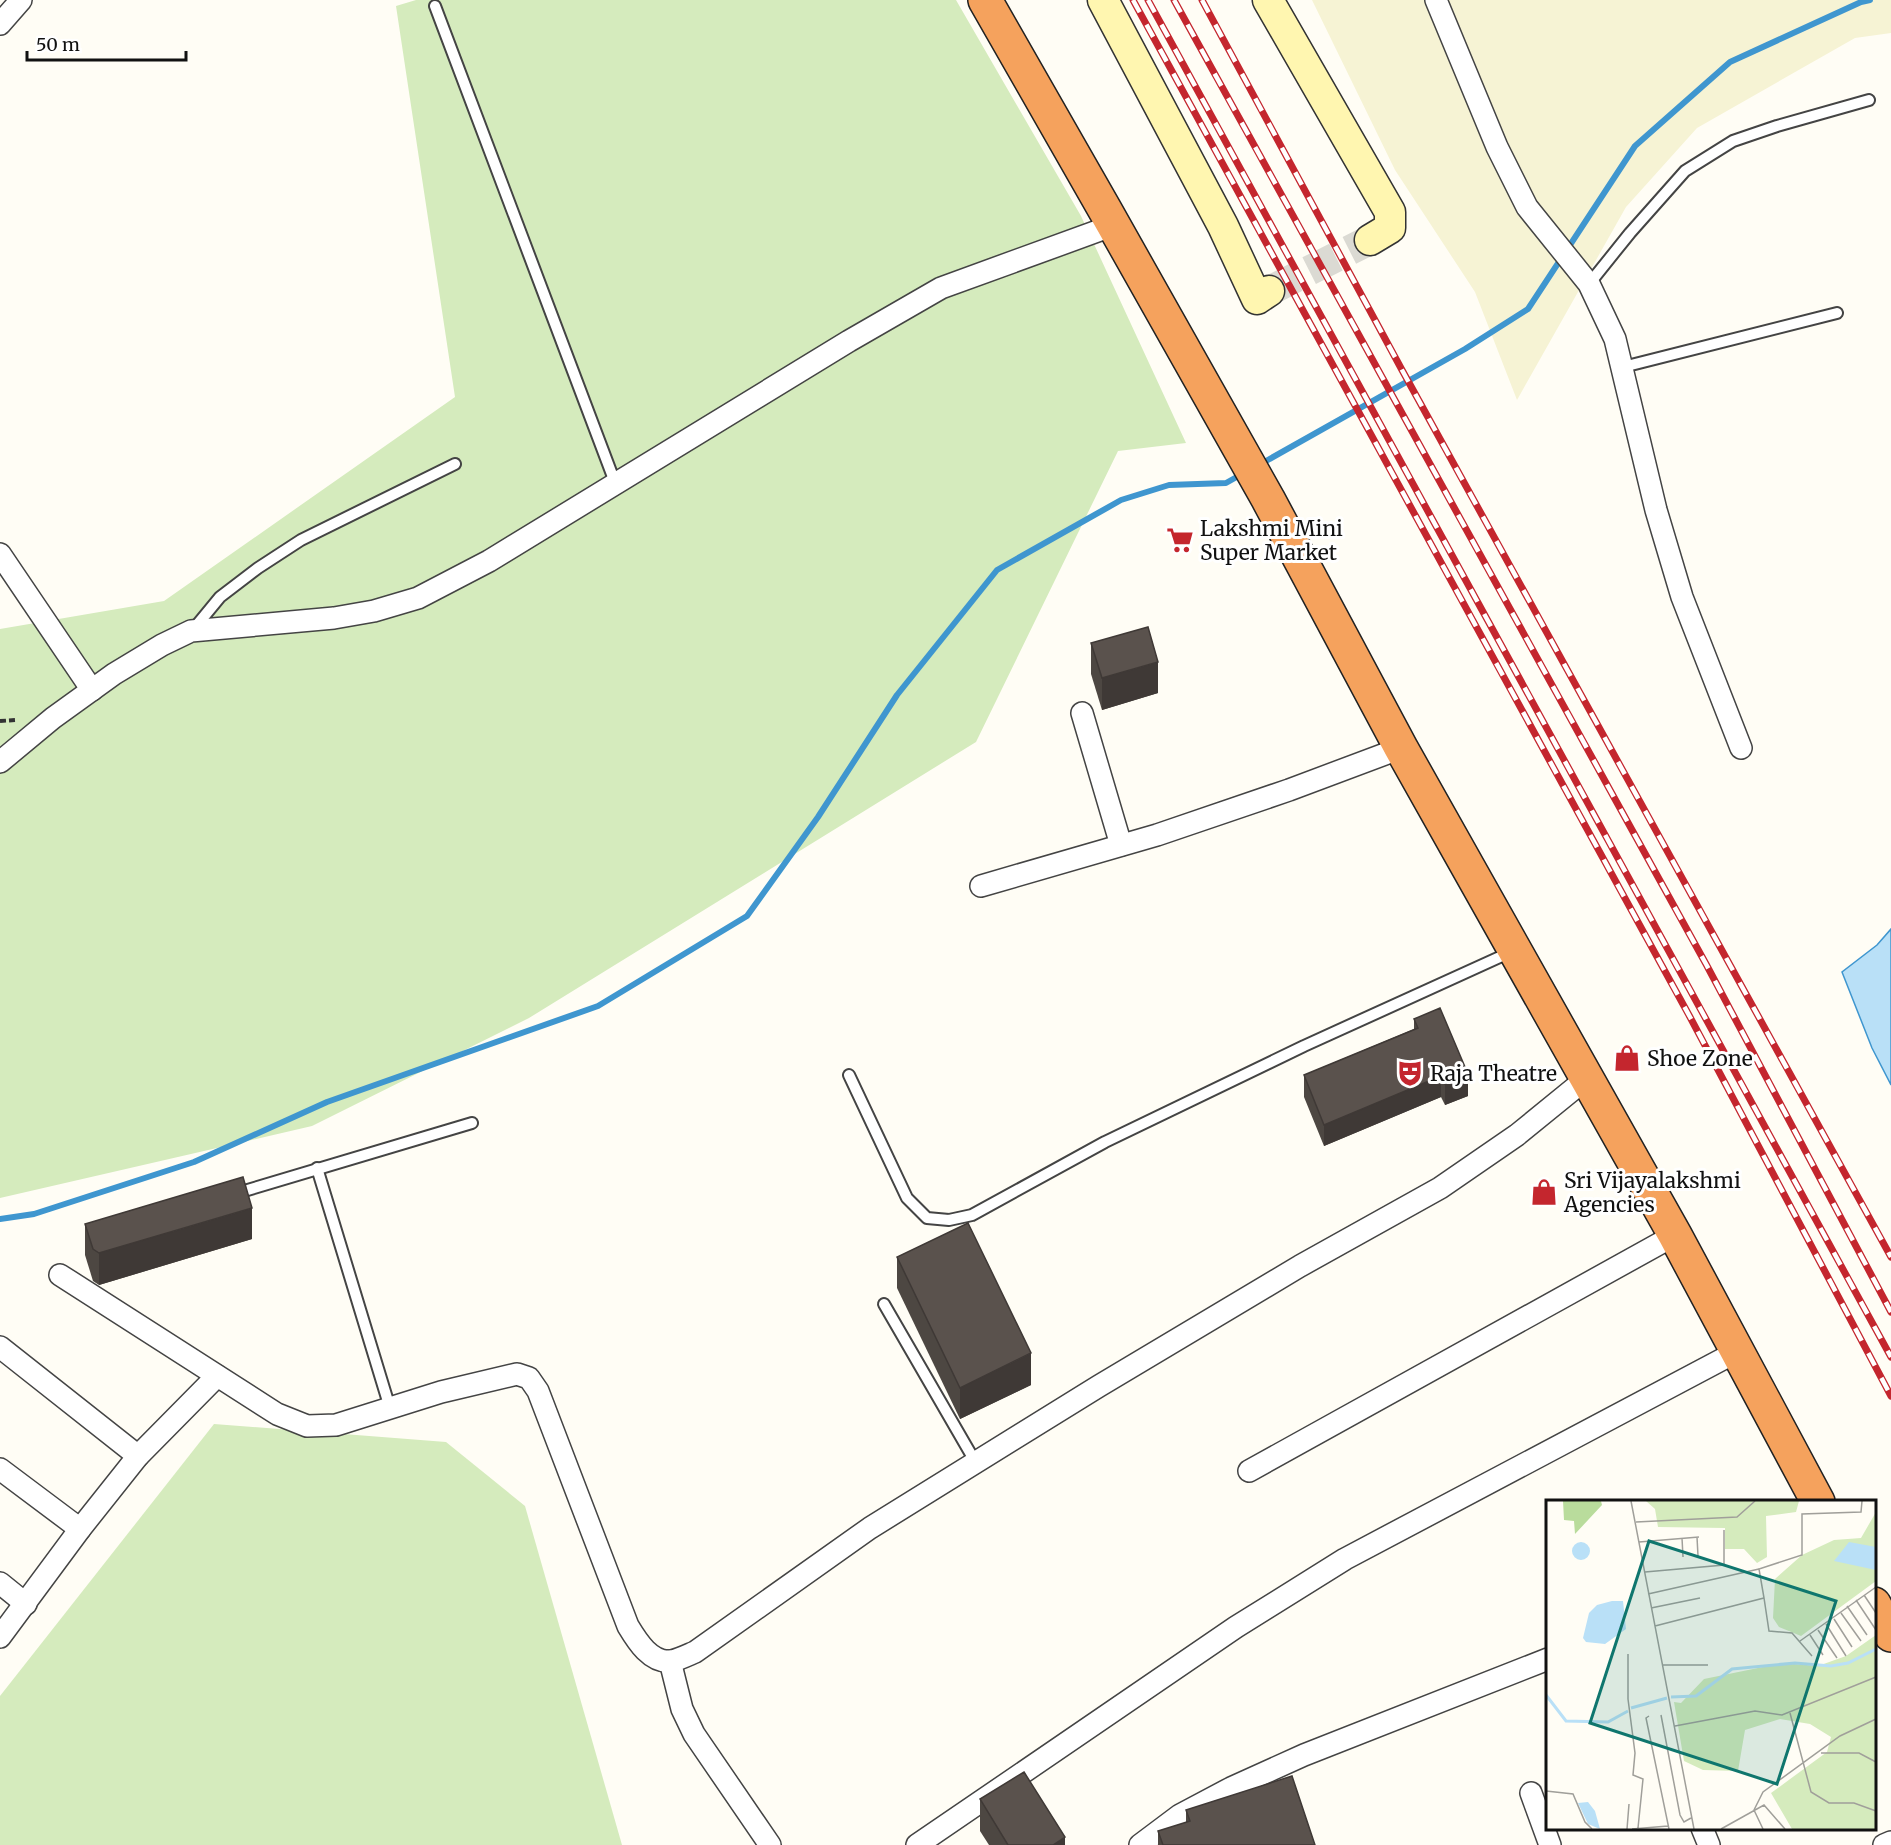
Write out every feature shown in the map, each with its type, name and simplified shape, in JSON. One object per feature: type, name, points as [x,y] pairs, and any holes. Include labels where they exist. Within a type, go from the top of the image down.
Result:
[{"type":"highway","points":[[984,0],[1268,499],[1401,748],[1675,1235],[1817,1500]]},
{"type":"street","points":[[0,24],[21,0]]},
{"type":"street","points":[[1103,0],[1222,226],[1257,299],[1269,291]]},
{"type":"street","points":[[1268,0],[1390,212],[1390,228],[1370,240]]},
{"type":"street","points":[[1436,0],[1497,147],[1527,207],[1582,276],[1615,339],[1656,510],[1679,586],[1741,748]]},
{"type":"street","points":[[0,762],[53,718],[92,690],[162,645],[191,631],[334,618],[374,611],[418,598],[489,561],[849,341],[941,288],[1114,225]]},
{"type":"street","points":[[0,554],[92,690]]},
{"type":"street","points":[[1082,713],[1121,845]]},
{"type":"street","points":[[981,886],[1121,845],[1289,790],[1401,748]]},
{"type":"street","points":[[60,1275],[277,1414],[307,1426],[336,1425],[503,1376],[517,1374],[529,1378],[538,1391],[628,1626],[639,1644],[652,1657],[670,1661],[695,1652],[870,1528],[1099,1386],[1300,1266],[1440,1188],[1517,1135],[1587,1078]]},
{"type":"street","points":[[1249,1471],[1675,1235]]},
{"type":"street","points":[[0,1347],[138,1456]]},
{"type":"street","points":[[917,1845],[1236,1627],[1345,1559],[1738,1352]]},
{"type":"street","points":[[0,1637],[26,1605],[80,1529],[138,1456],[217,1376]]},
{"type":"street","points":[[0,1469],[80,1529]]},
{"type":"street","points":[[0,1583],[26,1605]]},
{"type":"street","points":[[1140,1845],[1180,1815],[1231,1788],[1304,1755],[1546,1660]]},
{"type":"street","points":[[670,1661],[682,1709],[694,1734],[770,1845]]},
{"type":"street","points":[[1532,1793],[1550,1845]]},
{"type":"street","points":[[1703,1830],[1709,1845]]},
{"type":"street","points":[[1884,1845],[1891,1842]]},
{"type":"lane","points":[[435,6],[616,485]]},
{"type":"lane","points":[[1582,276],[1630,233],[1684,171],[1733,141],[1869,100]]},
{"type":"lane","points":[[1623,367],[1837,313]]},
{"type":"lane","points":[[191,631],[220,597],[258,568],[301,540],[455,464]]},
{"type":"lane","points":[[849,1074],[907,1198],[927,1218],[949,1220],[972,1215],[1105,1142],[1304,1046],[1516,950]]},
{"type":"lane","points":[[228,1196],[472,1123]]},
{"type":"lane","points":[[317,1168],[390,1408]]},
{"type":"lane","points":[[884,1304],[976,1463]]},
{"type":"shaded area","points":[[1312,0],[1891,0],[1891,33],[1855,38],[1697,128],[1626,207],[1517,400],[1475,292],[1395,170]]},
{"type":"green space","points":[[416,0],[956,0],[1081,216],[1186,443],[1118,451],[976,742],[529,1018],[312,1126],[0,1198],[0,629],[164,601],[455,397],[396,6]]},
{"type":"green space","points":[[214,1424],[446,1442],[525,1506],[622,1845],[0,1845],[0,1696]]},
{"type":"water","points":[[1891,929],[1891,1085],[1872,1048],[1842,972],[1877,945]]},
{"type":"building","points":[[1148,627],[1158,662],[1102,678],[1091,643]]},
{"type":"building","name":"Raja Theatre","points":[[1440,1008],[1468,1074],[1445,1084],[1441,1076],[1324,1125],[1304,1075],[1418,1028],[1414,1019]]},
{"type":"building","points":[[243,1177],[252,1208],[99,1253],[93,1249],[85,1224]]},
{"type":"building","points":[[968,1223],[1031,1353],[960,1388],[897,1257]]},
{"type":"building","points":[[1024,1772],[1065,1837],[1053,1845],[1008,1845],[980,1799]]},
{"type":"building","points":[[1292,1776],[1315,1845],[1163,1845],[1158,1831],[1190,1821],[1186,1810]]},
{"type":"waterway","points":[[1259,465],[1465,349],[1528,309],[1635,146],[1730,62],[1861,2],[1870,0]]},
{"type":"waterway","points":[[0,1219],[34,1214],[194,1162],[327,1102],[598,1006],[747,916],[818,817],[897,695],[997,570],[1121,500],[1169,485],[1226,483],[1242,474]]},
{"type":"tunnel","points":[[1269,291],[1370,240]]},
{"type":"railway","points":[[1133,0],[1690,1017],[1891,1396]]},
{"type":"railway","points":[[1148,0],[1891,1357]]},
{"type":"railway","points":[[1174,0],[1706,964],[1891,1312]]},
{"type":"railway","points":[[1202,0],[1402,370],[1891,1257]]},
{"type":"place","name":"Lakshmi Mini Super Market","points":[[1180,540]]},
{"type":"place","name":"Shoe Zone","points":[[1627,1058]]},
{"type":"place","name":"Raja Theatre","points":[[1410,1073]]},
{"type":"place","name":"Sri Vijayalakshmi Agencies","points":[[1544,1192]]}]
